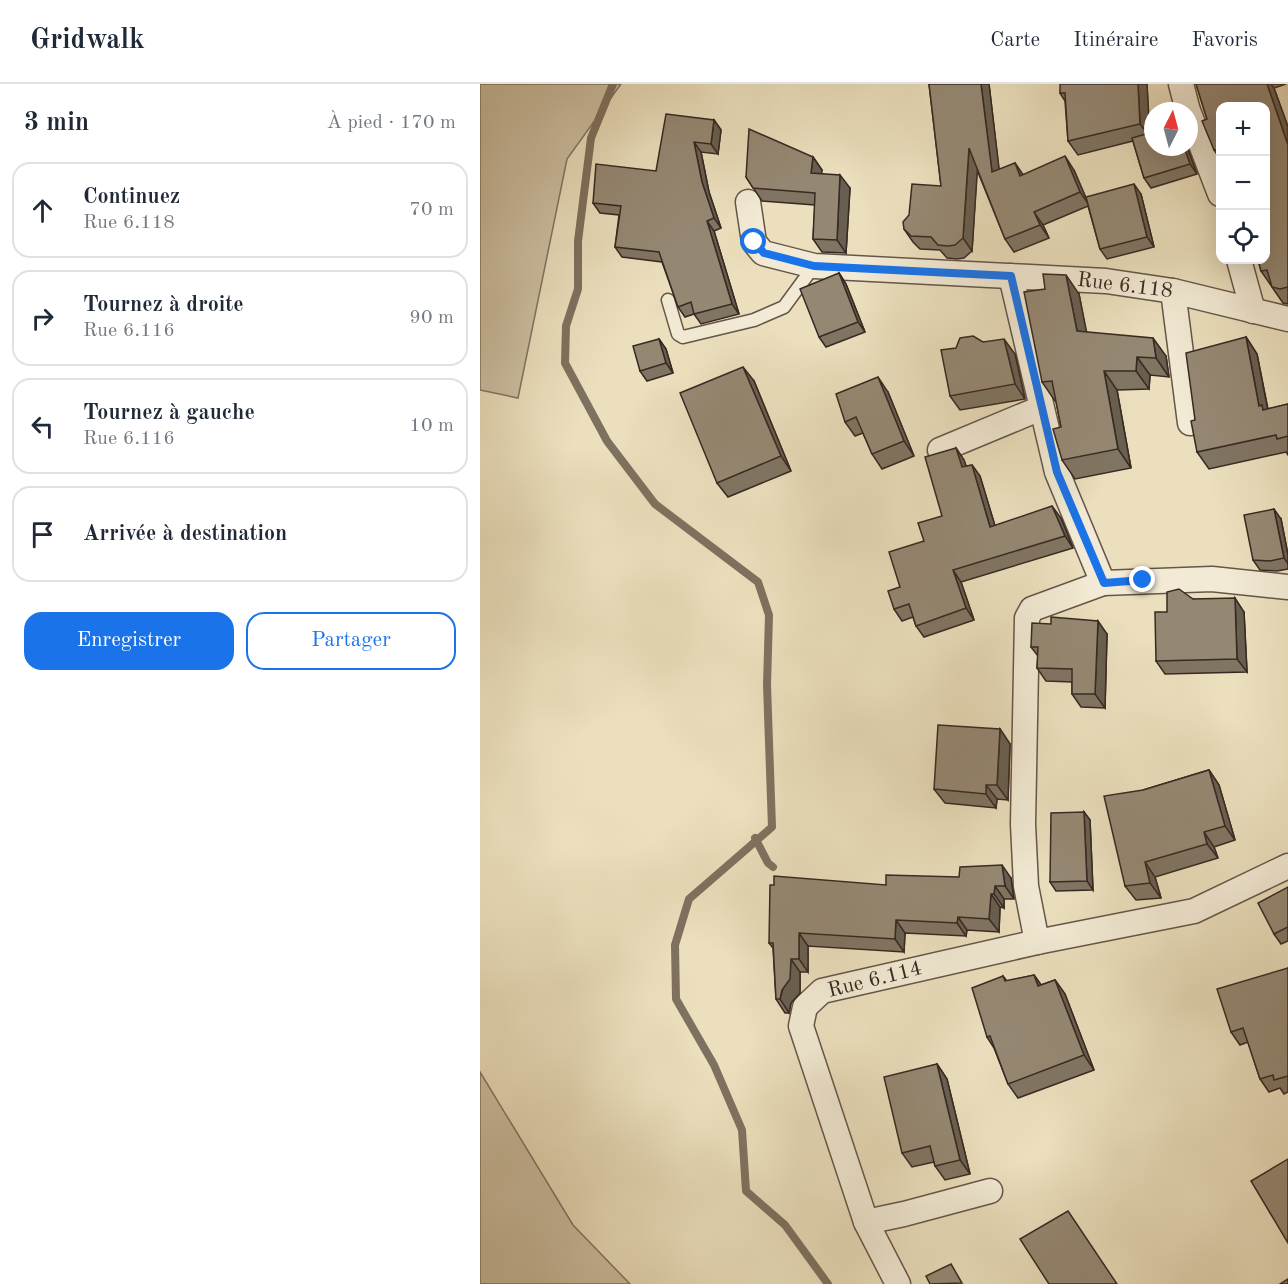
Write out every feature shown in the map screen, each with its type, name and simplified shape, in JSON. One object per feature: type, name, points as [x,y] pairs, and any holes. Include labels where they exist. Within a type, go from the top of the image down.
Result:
[{"type":"street","points":[[1181,84],[1186,102]]},
{"type":"street","points":[[1198,135],[1216,181]]},
{"type":"street","name":"Rue 6.118","points":[[748,202],[754,242],[764,253],[814,266],[1106,281],[1173,291],[1288,319]]},
{"type":"street","points":[[1240,264],[1253,311]]},
{"type":"street","points":[[1011,276],[1057,472],[1104,583]]},
{"type":"street","points":[[1173,291],[1190,423]]},
{"type":"street","points":[[940,450],[1041,408]]},
{"type":"street","points":[[1037,942],[1026,886],[1023,824],[1027,618],[1032,609],[1104,583],[1212,579],[1288,587]]},
{"type":"street","name":"Rue 6.114","points":[[898,1284],[866,1222],[801,1026],[805,1006],[822,991],[1037,942],[1194,911],[1288,866]]},
{"type":"street","points":[[866,1222],[990,1191]]},
{"type":"lane","points":[[668,300],[678,334],[683,337],[753,320],[784,307],[814,266]]},
{"type":"shaded area","points":[[480,84],[621,84],[567,159],[518,398],[480,390]]},
{"type":"shaded area","points":[[480,1072],[573,1225],[630,1284],[480,1284]]},
{"type":"building","points":[[929,84],[981,84],[992,172],[1015,163],[1020,176],[1065,156],[1080,192],[1034,212],[1040,225],[1005,239],[969,148],[963,238],[955,245],[948,246],[938,245],[931,237],[911,236],[904,229],[903,222],[909,215],[912,184],[941,186]]},
{"type":"building","points":[[1060,84],[1138,84],[1140,124],[1068,141],[1065,93],[1060,93]]},
{"type":"building","points":[[1196,84],[1267,84],[1288,145],[1288,287],[1280,289],[1272,287],[1267,270],[1261,271],[1259,264],[1270,264],[1270,102],[1216,102],[1216,150],[1214,150],[1202,121],[1207,119]]},
{"type":"building","points":[[666,114],[714,120],[711,144],[694,142],[702,182],[714,218],[707,221],[732,304],[694,314],[691,302],[678,307],[659,252],[615,247],[621,206],[593,203],[596,164],[656,171]]},
{"type":"building","points":[[749,129],[813,157],[811,173],[840,175],[837,240],[813,239],[815,193],[753,188],[746,177]]},
{"type":"building","points":[[1144,135],[1144,156],[1187,156],[1190,164],[1144,178],[1132,138]]},
{"type":"building","points":[[1134,184],[1147,237],[1100,249],[1086,197]]},
{"type":"building","points":[[839,273],[858,322],[819,337],[800,289]]},
{"type":"building","points":[[1043,274],[1066,275],[1077,331],[1153,338],[1156,358],[1137,357],[1136,371],[1104,371],[1118,449],[1062,460],[1053,429],[1061,427],[1052,381],[1042,382],[1024,292],[1045,289]]},
{"type":"building","points":[[973,336],[983,342],[1004,339],[1015,384],[950,396],[941,350],[956,348],[960,338]]},
{"type":"building","points":[[1246,337],[1259,406],[1262,405],[1263,410],[1288,404],[1288,436],[1277,439],[1276,435],[1197,452],[1191,421],[1195,420],[1186,353]]},
{"type":"building","points":[[659,339],[666,363],[640,371],[633,346]]},
{"type":"building","points":[[743,367],[781,456],[717,483],[680,393]]},
{"type":"building","points":[[878,377],[904,441],[872,454],[856,417],[845,422],[836,394]]},
{"type":"building","points":[[956,448],[962,467],[972,465],[990,527],[1052,506],[1065,536],[953,570],[966,608],[916,626],[909,604],[894,609],[888,591],[900,587],[889,552],[924,541],[918,523],[942,516],[925,457]]},
{"type":"building","points":[[1274,509],[1284,558],[1270,561],[1253,560],[1244,515]]},
{"type":"building","points":[[1179,589],[1193,599],[1235,598],[1237,659],[1156,661],[1155,612],[1167,612],[1167,592]]},
{"type":"building","points":[[1051,617],[1098,621],[1095,694],[1072,694],[1072,669],[1037,668],[1038,647],[1031,647],[1032,623],[1051,624]]},
{"type":"building","points":[[938,725],[1000,729],[997,785],[986,785],[986,794],[934,789]]},
{"type":"building","points":[[1209,770],[1225,826],[1204,832],[1207,844],[1145,862],[1150,883],[1125,886],[1104,796],[1143,790]]},
{"type":"building","points":[[1084,812],[1087,881],[1050,882],[1051,813]]},
{"type":"building","points":[[1002,865],[1005,886],[995,886],[994,894],[991,894],[989,919],[958,917],[957,923],[896,920],[895,939],[799,933],[799,959],[791,959],[790,979],[782,990],[780,999],[776,999],[773,943],[769,943],[770,885],[774,885],[774,876],[886,885],[886,875],[959,877],[960,867]]},
{"type":"building","points":[[1288,887],[1288,927],[1274,934],[1258,903]]},
{"type":"building","points":[[1288,968],[1288,1076],[1274,1080],[1273,1075],[1260,1079],[1243,1028],[1231,1032],[1217,989]]},
{"type":"building","points":[[1034,975],[1038,986],[1055,980],[1084,1055],[1008,1084],[990,1036],[987,1037],[972,988],[1003,976],[1005,981]]},
{"type":"building","points":[[937,1064],[960,1160],[935,1166],[930,1146],[902,1153],[884,1077]]},
{"type":"building","points":[[1288,1159],[1288,1243],[1251,1181]]},
{"type":"building","points":[[1068,1211],[1117,1284],[1049,1284],[1020,1239]]},
{"type":"building","points":[[951,1264],[962,1283],[930,1284],[926,1276]]},
{"type":"waterway","points":[[613,84],[591,138],[578,241],[578,289],[566,326],[565,363],[607,441],[655,504],[758,582],[769,615],[767,685],[772,827],[689,899],[675,945],[676,999],[714,1065],[742,1130],[746,1191],[785,1225],[828,1284]]},
{"type":"waterway","points":[[755,838],[768,863],[773,867]]},
{"type":"route","points":[[754,242],[764,253],[814,266],[1011,276],[1057,472],[1076,521],[1104,583],[1143,580]]}]
